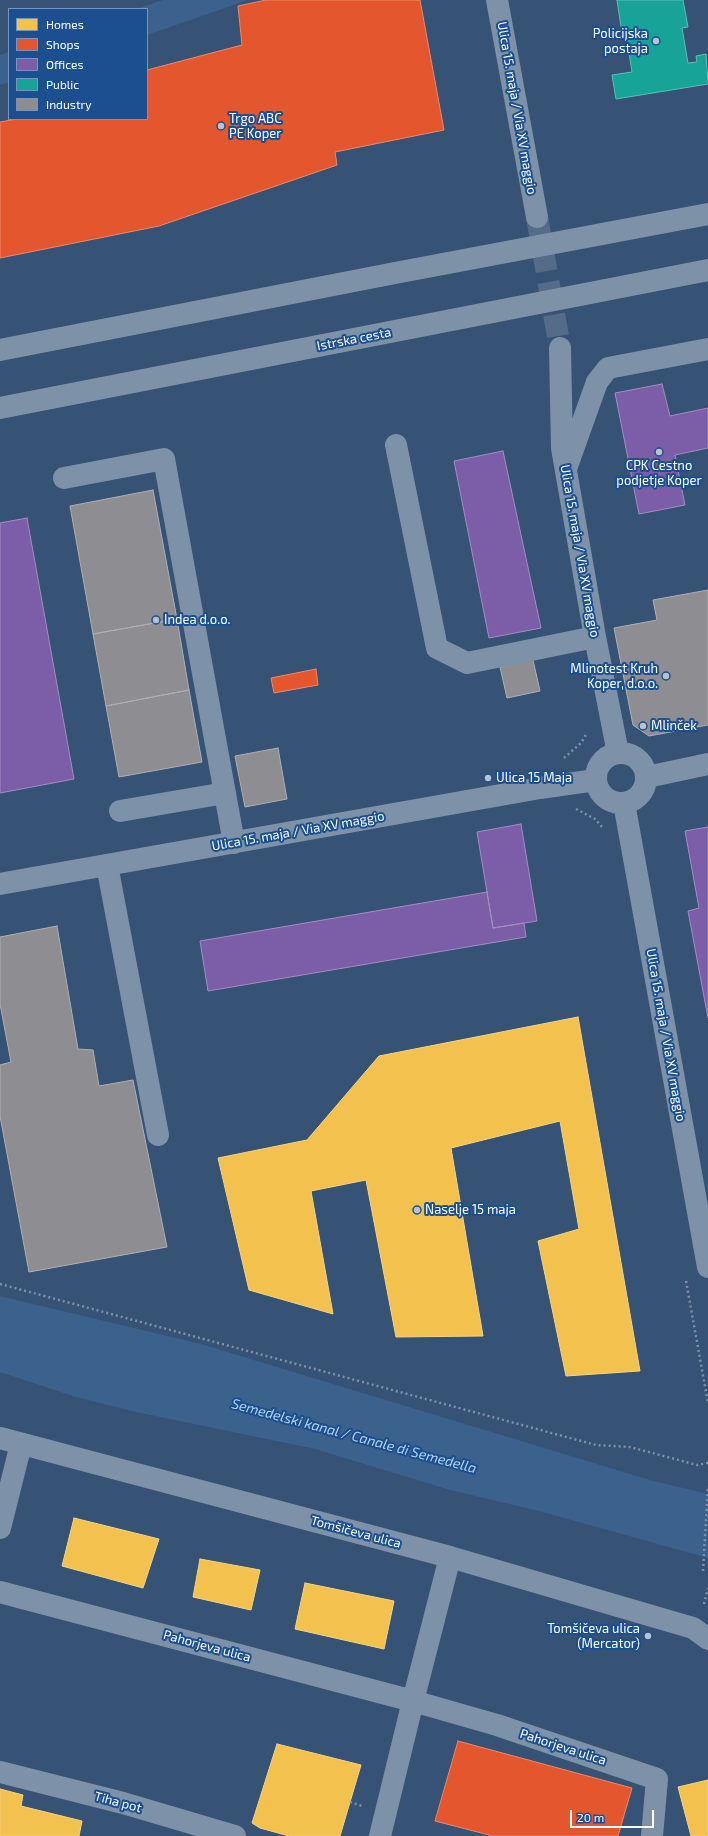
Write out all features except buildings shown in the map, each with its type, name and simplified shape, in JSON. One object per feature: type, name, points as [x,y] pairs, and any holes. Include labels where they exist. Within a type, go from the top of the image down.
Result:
[{"type":"highway","points":[[0,350],[708,214]]},
{"type":"highway","name":"Istrska cesta","points":[[2,408],[708,270]]},
{"type":"street","name":"Ulica 15. maja / Via XV maggio","points":[[497,0],[537,217]]},
{"type":"street","name":"Ulica 15. maja / Via XV maggio","points":[[560,348],[562,448],[565,469],[595,637],[618,753]]},
{"type":"street","points":[[565,469],[597,382],[608,368],[708,349]]},
{"type":"street","points":[[396,445],[437,648],[467,663],[595,637]]},
{"type":"street","points":[[64,478],[164,459],[234,843]]},
{"type":"street","points":[[618,753],[629,754],[638,759],[644,767],[647,777],[641,794],[633,800],[624,803],[616,803],[602,795],[596,780],[597,770],[602,762],[609,756],[618,753]]},
{"type":"street","points":[[647,777],[708,764]]},
{"type":"street","name":"Ulica 15. maja / Via XV maggio","points":[[0,884],[596,780]]},
{"type":"street","points":[[120,811],[225,793]]},
{"type":"street","name":"Ulica 15. maja / Via XV maggio","points":[[624,803],[708,1267]]},
{"type":"street","points":[[107,865],[158,1135]]},
{"type":"street","name":"Tomšičeva ulica","points":[[0,1438],[450,1557],[692,1628],[708,1639]]},
{"type":"street","points":[[0,1528],[22,1444]]},
{"type":"street","points":[[380,1836],[450,1557]]},
{"type":"street","name":"Pahorjeva ulica","points":[[0,1592],[414,1701],[496,1725],[657,1778],[652,1836]]},
{"type":"street","name":"Tiha pot","points":[[0,1772],[123,1803],[235,1836]]},
{"type":"path","points":[[0,1284],[596,1445],[630,1447],[697,1465],[708,1463]]},
{"type":"path","points":[[703,1571],[708,1486]]},
{"type":"path","points":[[704,1607],[708,1588]]},
{"type":"water","points":[[163,0],[248,0],[148,35],[148,8],[139,8]]},
{"type":"water","points":[[8,52],[8,82],[0,85],[0,55]]},
{"type":"water","name":"Semedelski kanal / Canale di Semedella","points":[[0,1296],[201,1344],[650,1480],[708,1494],[708,1558],[539,1511],[450,1490],[315,1449],[136,1412],[76,1397],[0,1372]]},
{"type":"tunnel","points":[[537,217],[560,348]]},
{"type":"place","name":"Policijska postaja","points":[[656,41]]},
{"type":"place","name":"Trgo ABC PE Koper","points":[[221,126]]},
{"type":"place","name":"CPK Cestno podjetje Koper","points":[[659,452]]},
{"type":"place","name":"Indea d.o.o.","points":[[156,620]]},
{"type":"place","name":"Mlinotest Kruh Koper, d.o.o.","points":[[666,676]]},
{"type":"place","name":"Mlinček","points":[[643,726]]},
{"type":"place","name":"Ulica 15 Maja","points":[[488,778]]},
{"type":"place","name":"Naselje 15 maja","points":[[417,1210]]},
{"type":"place","name":"Tomšičeva ulica (Mercator)","points":[[648,1636]]}]
